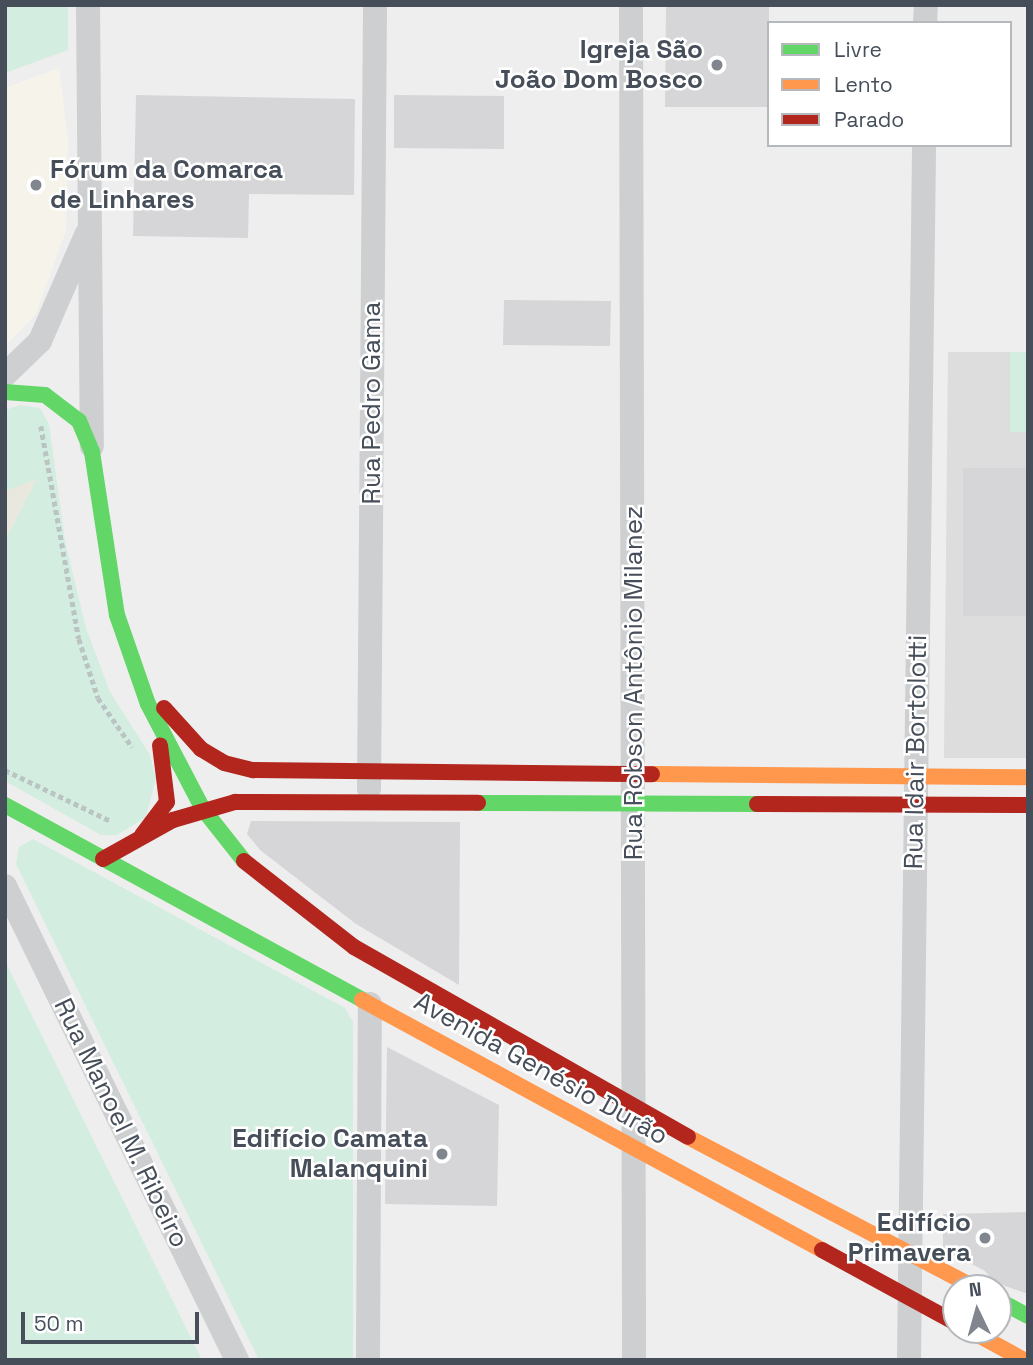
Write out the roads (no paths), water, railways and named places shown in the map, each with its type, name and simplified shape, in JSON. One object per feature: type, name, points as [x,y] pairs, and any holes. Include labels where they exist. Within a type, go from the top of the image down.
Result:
[{"type":"main road","points":[[5,392],[45,395],[70,412],[92,452],[117,615],[165,762],[167,802],[133,844]]},
{"type":"main road","points":[[138,673],[175,723],[224,763],[253,769],[1028,776]]},
{"type":"main road","points":[[148,704],[203,809],[246,864],[354,947],[636,1109],[950,1274]]},
{"type":"main road","points":[[103,859],[203,809],[262,801],[1028,806]]},
{"type":"main road","name":"Avenida Genésio Durão","points":[[5,806],[942,1315]]},
{"type":"main road","points":[[1012,1307],[1028,1316]]},
{"type":"main road","points":[[995,1344],[1024,1360]]},
{"type":"street","points":[[88,5],[92,452]]},
{"type":"street","name":"Rua Pedro Gama","points":[[369,801],[375,5]]},
{"type":"street","name":"Rua Robson Antônio Milanez","points":[[631,5],[636,1109],[634,1360]]},
{"type":"street","name":"Rua Idair Bortolotti","points":[[909,1360],[924,147]]},
{"type":"street","points":[[5,375],[40,341],[90,225]]},
{"type":"street","name":"Rua Manoel M. Ribeiro","points":[[5,886],[237,1360]]},
{"type":"street","points":[[368,1360],[370,1004]]},
{"type":"place","name":"Igreja São João Dom Bosco","points":[[717,65]]},
{"type":"place","name":"Fórum da Comarca de Linhares","points":[[36,185]]},
{"type":"place","name":"Edifício Camata Malanquini","points":[[442,1154]]},
{"type":"place","name":"Edifício Primavera","points":[[985,1238]]}]
